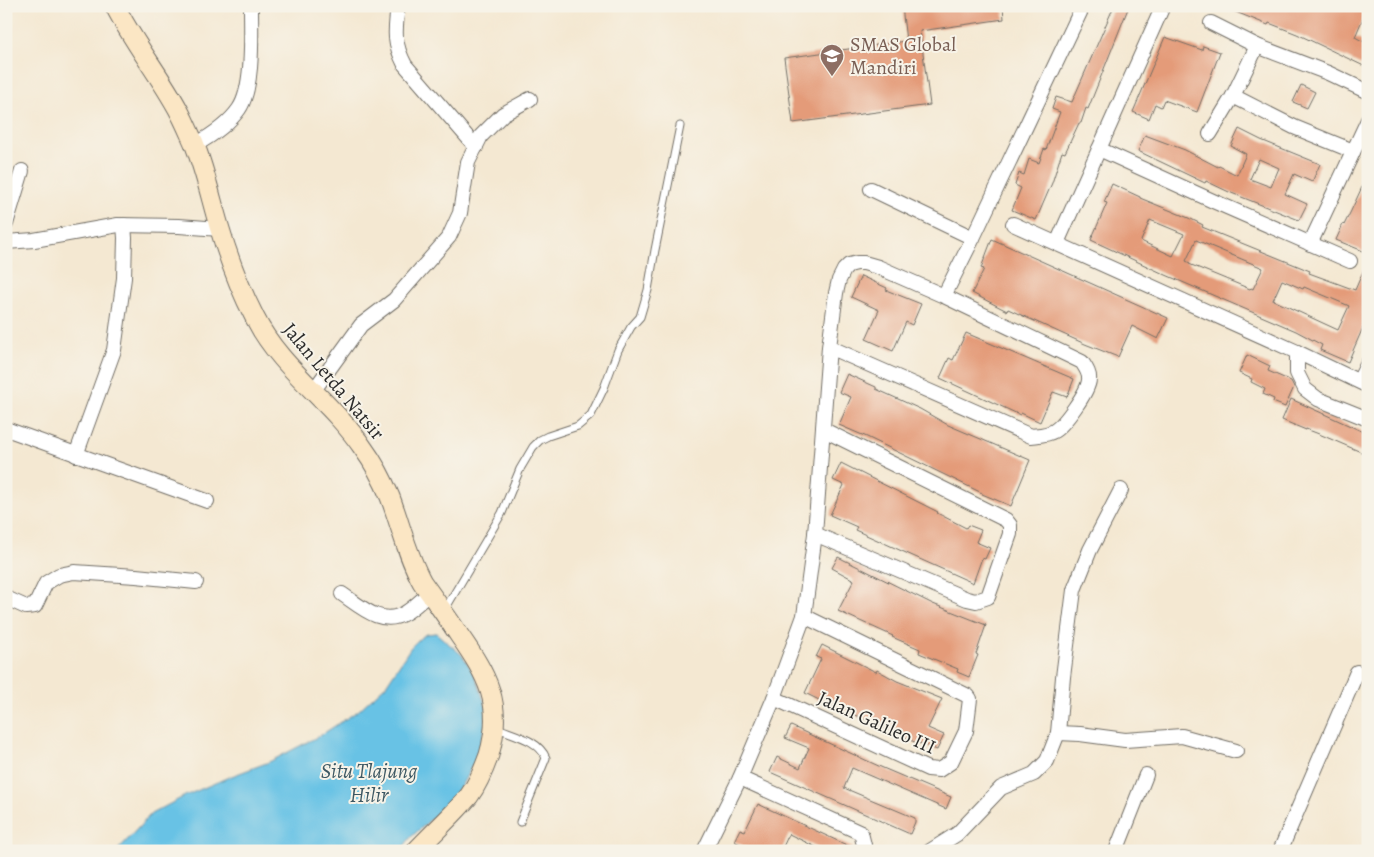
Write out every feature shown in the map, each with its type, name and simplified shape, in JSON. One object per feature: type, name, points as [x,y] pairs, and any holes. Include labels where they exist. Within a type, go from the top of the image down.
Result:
[{"type":"street","name":"Jalan Letda Natsir","points":[[115,6],[125,26],[179,109],[195,145],[220,229],[246,298],[265,336],[282,358],[351,431],[380,476],[392,502],[410,558],[422,582],[477,660],[486,678],[492,696],[494,727],[487,761],[469,795],[416,851]]},
{"type":"street","points":[[195,145],[216,132],[239,109],[243,101],[250,60],[251,6]]},
{"type":"street","points":[[398,6],[395,32],[398,50],[405,65],[476,147]]},
{"type":"street","points":[[944,296],[1083,6]]},
{"type":"street","points":[[1057,243],[1164,6]]},
{"type":"street","points":[[1211,23],[1257,46],[1328,73],[1368,92]]},
{"type":"street","points":[[1210,134],[1233,96],[1257,46]]},
{"type":"street","points":[[1233,96],[1294,127],[1353,151]]},
{"type":"street","points":[[314,390],[361,324],[394,300],[449,237],[460,213],[468,162],[481,136],[503,114],[530,100]]},
{"type":"street","points":[[1310,244],[1367,124]]},
{"type":"street","points":[[1099,149],[1350,261]]},
{"type":"street","points":[[6,224],[22,171]]},
{"type":"street","points":[[871,189],[973,238]]},
{"type":"street","points":[[1013,224],[1297,352],[1363,384],[1368,363]]},
{"type":"street","points":[[76,455],[114,350],[124,278],[124,225]]},
{"type":"street","points":[[6,242],[34,240],[124,225],[220,229]]},
{"type":"street","points":[[704,851],[740,778],[774,698],[804,616],[815,534],[829,347],[838,286],[844,270],[849,266],[864,263],[878,267],[944,296],[1082,362],[1090,378],[1086,389],[1073,410],[1056,430],[1045,435],[1031,436],[829,347]]},
{"type":"street","points":[[1297,352],[1297,372],[1305,389],[1318,399],[1368,419]]},
{"type":"street","points":[[6,429],[207,501]]},
{"type":"street","points":[[815,534],[966,600],[976,601],[988,597],[1010,534],[1010,525],[1006,520],[824,430]]},
{"type":"street","points":[[930,851],[957,834],[1001,788],[1011,782],[1024,779],[1042,767],[1047,761],[1058,733],[1074,590],[1090,550],[1121,490]]},
{"type":"street","points":[[6,598],[26,607],[35,606],[46,583],[58,576],[74,572],[196,582]]},
{"type":"street","points":[[342,594],[378,617],[387,619],[405,613],[430,593]]},
{"type":"street","name":"Jalan Galileo III","points":[[774,698],[928,769],[939,770],[949,764],[966,731],[970,699],[968,696],[804,616]]},
{"type":"street","points":[[1280,851],[1357,672]]},
{"type":"street","points":[[1058,733],[1125,740],[1182,736],[1236,751]]},
{"type":"street","points":[[1116,851],[1146,775]]},
{"type":"street","points":[[740,778],[861,833],[864,845],[861,851]]},
{"type":"lane","points":[[444,613],[502,513],[520,469],[533,447],[540,440],[548,436],[578,426],[591,415],[604,388],[618,350],[631,327],[640,317],[648,290],[680,126]]},
{"type":"lane","points":[[494,727],[534,743],[542,750],[546,758],[520,822]]},
{"type":"water","name":"Situ Tlajung Hilir","points":[[436,633],[462,655],[475,675],[487,709],[485,729],[475,761],[460,788],[437,814],[411,837],[400,851],[117,851],[151,814],[185,796],[269,762],[321,735],[358,711],[386,685],[411,647],[419,639],[426,634]]},
{"type":"building","points":[[902,6],[1003,6],[1004,19],[920,31],[930,105],[793,123],[784,58],[906,41]]},
{"type":"building","points":[[1114,6],[1129,6],[1088,109],[1086,108],[1081,123],[1079,123],[1065,153],[1062,152],[1052,183],[1036,220],[1012,210],[1021,188],[1015,185],[1019,173],[1024,175],[1029,159],[1039,163],[1044,149],[1046,150],[1060,112],[1052,109],[1056,97],[1072,102]]},
{"type":"building","points":[[1226,6],[1368,6],[1355,37],[1368,44],[1368,68],[1297,34],[1269,23],[1268,25],[1226,8]]},
{"type":"building","points":[[1165,37],[1202,50],[1203,46],[1220,52],[1197,112],[1164,100],[1161,107],[1155,104],[1149,119],[1133,112]]},
{"type":"building","points":[[1301,85],[1315,92],[1307,108],[1293,102]]},
{"type":"building","points":[[1239,129],[1320,164],[1312,182],[1294,174],[1285,194],[1307,204],[1299,220],[1206,181],[1205,183],[1138,151],[1145,135],[1185,150],[1237,175],[1246,154],[1231,146]],"holes":[[[1259,159],[1279,168],[1271,187],[1250,179]]]},
{"type":"building","points":[[1368,174],[1368,253],[1336,240]]},
{"type":"building","points":[[1112,184],[1191,219],[1203,225],[1202,227],[1310,271],[1309,273],[1355,290],[1368,260],[1368,316],[1348,362],[1320,350],[1322,345],[1296,331],[1166,275],[1091,240],[1107,203],[1104,202]],"holes":[[[1150,220],[1184,234],[1173,256],[1141,241]],[[1196,240],[1263,268],[1253,289],[1250,289],[1189,264],[1186,261]],[[1282,280],[1349,306],[1338,330],[1273,300]]]},
{"type":"building","points":[[992,239],[1168,318],[1158,339],[1132,326],[1118,357],[1008,309],[1007,311],[972,293],[984,269],[981,268]]},
{"type":"building","points":[[861,276],[887,288],[886,290],[921,304],[912,325],[906,322],[893,351],[866,339],[879,310],[851,297]]},
{"type":"building","points":[[966,333],[1074,379],[1067,397],[1053,392],[1040,422],[1021,413],[1020,415],[940,378],[949,358],[953,360]]},
{"type":"building","points":[[1247,355],[1270,366],[1268,371],[1291,381],[1294,387],[1285,407],[1273,402],[1274,399],[1263,394],[1265,389],[1251,382],[1252,379],[1239,373]]},
{"type":"building","points":[[847,374],[920,409],[948,425],[1030,460],[1011,506],[839,425],[851,397],[839,392]]},
{"type":"building","points":[[1291,399],[1368,434],[1368,455],[1282,420]]},
{"type":"building","points":[[841,463],[966,528],[968,525],[981,530],[976,542],[990,548],[985,559],[982,558],[973,583],[855,530],[857,527],[830,515],[844,485],[833,480]]},
{"type":"building","points":[[838,557],[933,604],[986,625],[976,654],[978,655],[969,677],[957,672],[958,669],[919,653],[920,649],[838,611],[854,580],[832,568]]},
{"type":"building","points":[[822,645],[876,672],[877,670],[897,681],[942,699],[928,728],[944,735],[937,750],[919,744],[848,712],[847,714],[805,693],[821,659],[816,657]]},
{"type":"building","points":[[791,726],[951,797],[946,809],[852,768],[844,788],[915,818],[910,834],[770,772],[777,757],[800,768],[809,748],[785,738]]},
{"type":"building","points":[[758,804],[853,848],[852,851],[824,851],[789,834],[781,851],[753,851],[734,841],[740,829],[745,831]]},
{"type":"place","name":"SMAS Global Mandiri","points":[[832,77]]}]
